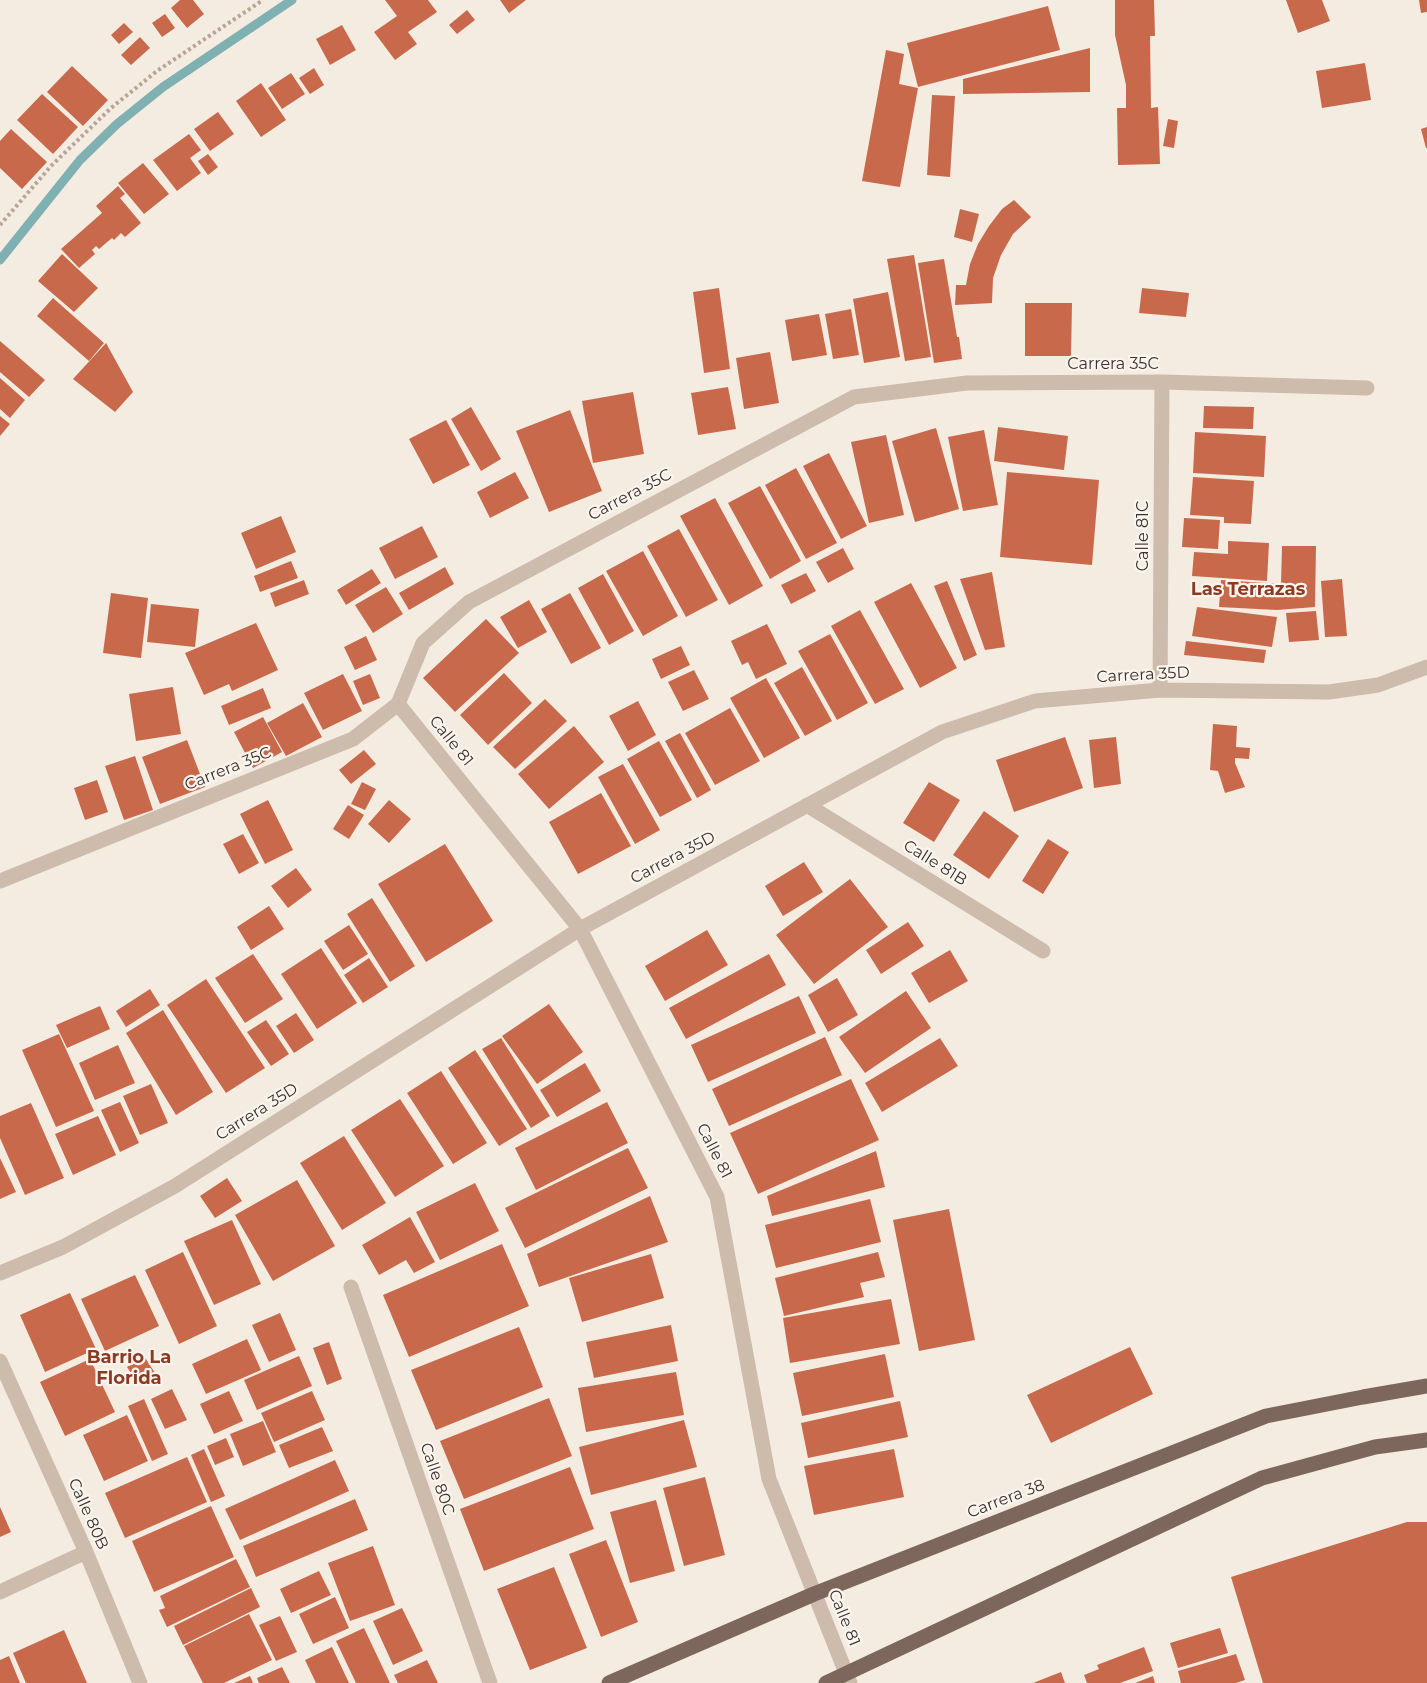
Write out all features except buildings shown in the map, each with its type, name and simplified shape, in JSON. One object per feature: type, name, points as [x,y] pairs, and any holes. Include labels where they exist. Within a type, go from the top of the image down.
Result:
[{"type":"main road","name":"Carrera 38","points":[[609,1683],[814,1594],[1266,1416],[1427,1386]]},
{"type":"main road","points":[[826,1683],[849,1678],[1262,1479],[1375,1447],[1427,1440]]},
{"type":"street","name":"Carrera 35C","points":[[0,881],[352,739],[398,704],[423,643],[469,602],[854,396],[967,383],[1162,382],[1367,388]]},
{"type":"street","name":"Calle 81C","points":[[1160,690],[1162,382]]},
{"type":"street","name":"Carrera 35D","points":[[0,1273],[63,1247],[175,1186],[580,929],[942,732],[1035,701],[1160,690],[1329,692],[1378,685],[1427,667]]},
{"type":"street","name":"Calle 81","points":[[398,704],[580,929],[717,1197],[769,1479],[849,1678]]},
{"type":"street","name":"Calle 81B","points":[[807,806],[1043,951]]},
{"type":"street","name":"Calle 80C","points":[[351,1287],[490,1683]]},
{"type":"street","name":"Calle 80B","points":[[0,1361],[86,1552],[140,1683]]},
{"type":"street","points":[[0,1592],[86,1552]]},
{"type":"path","points":[[0,225],[51,166],[111,108],[157,71],[263,0]]},
{"type":"waterway","points":[[0,260],[80,160],[117,124],[163,87],[292,0]]},
{"type":"district","name":"Las Terrazas","points":[[1248,590]]},
{"type":"district","name":"Barrio La Florida","points":[[129,1368]]}]
